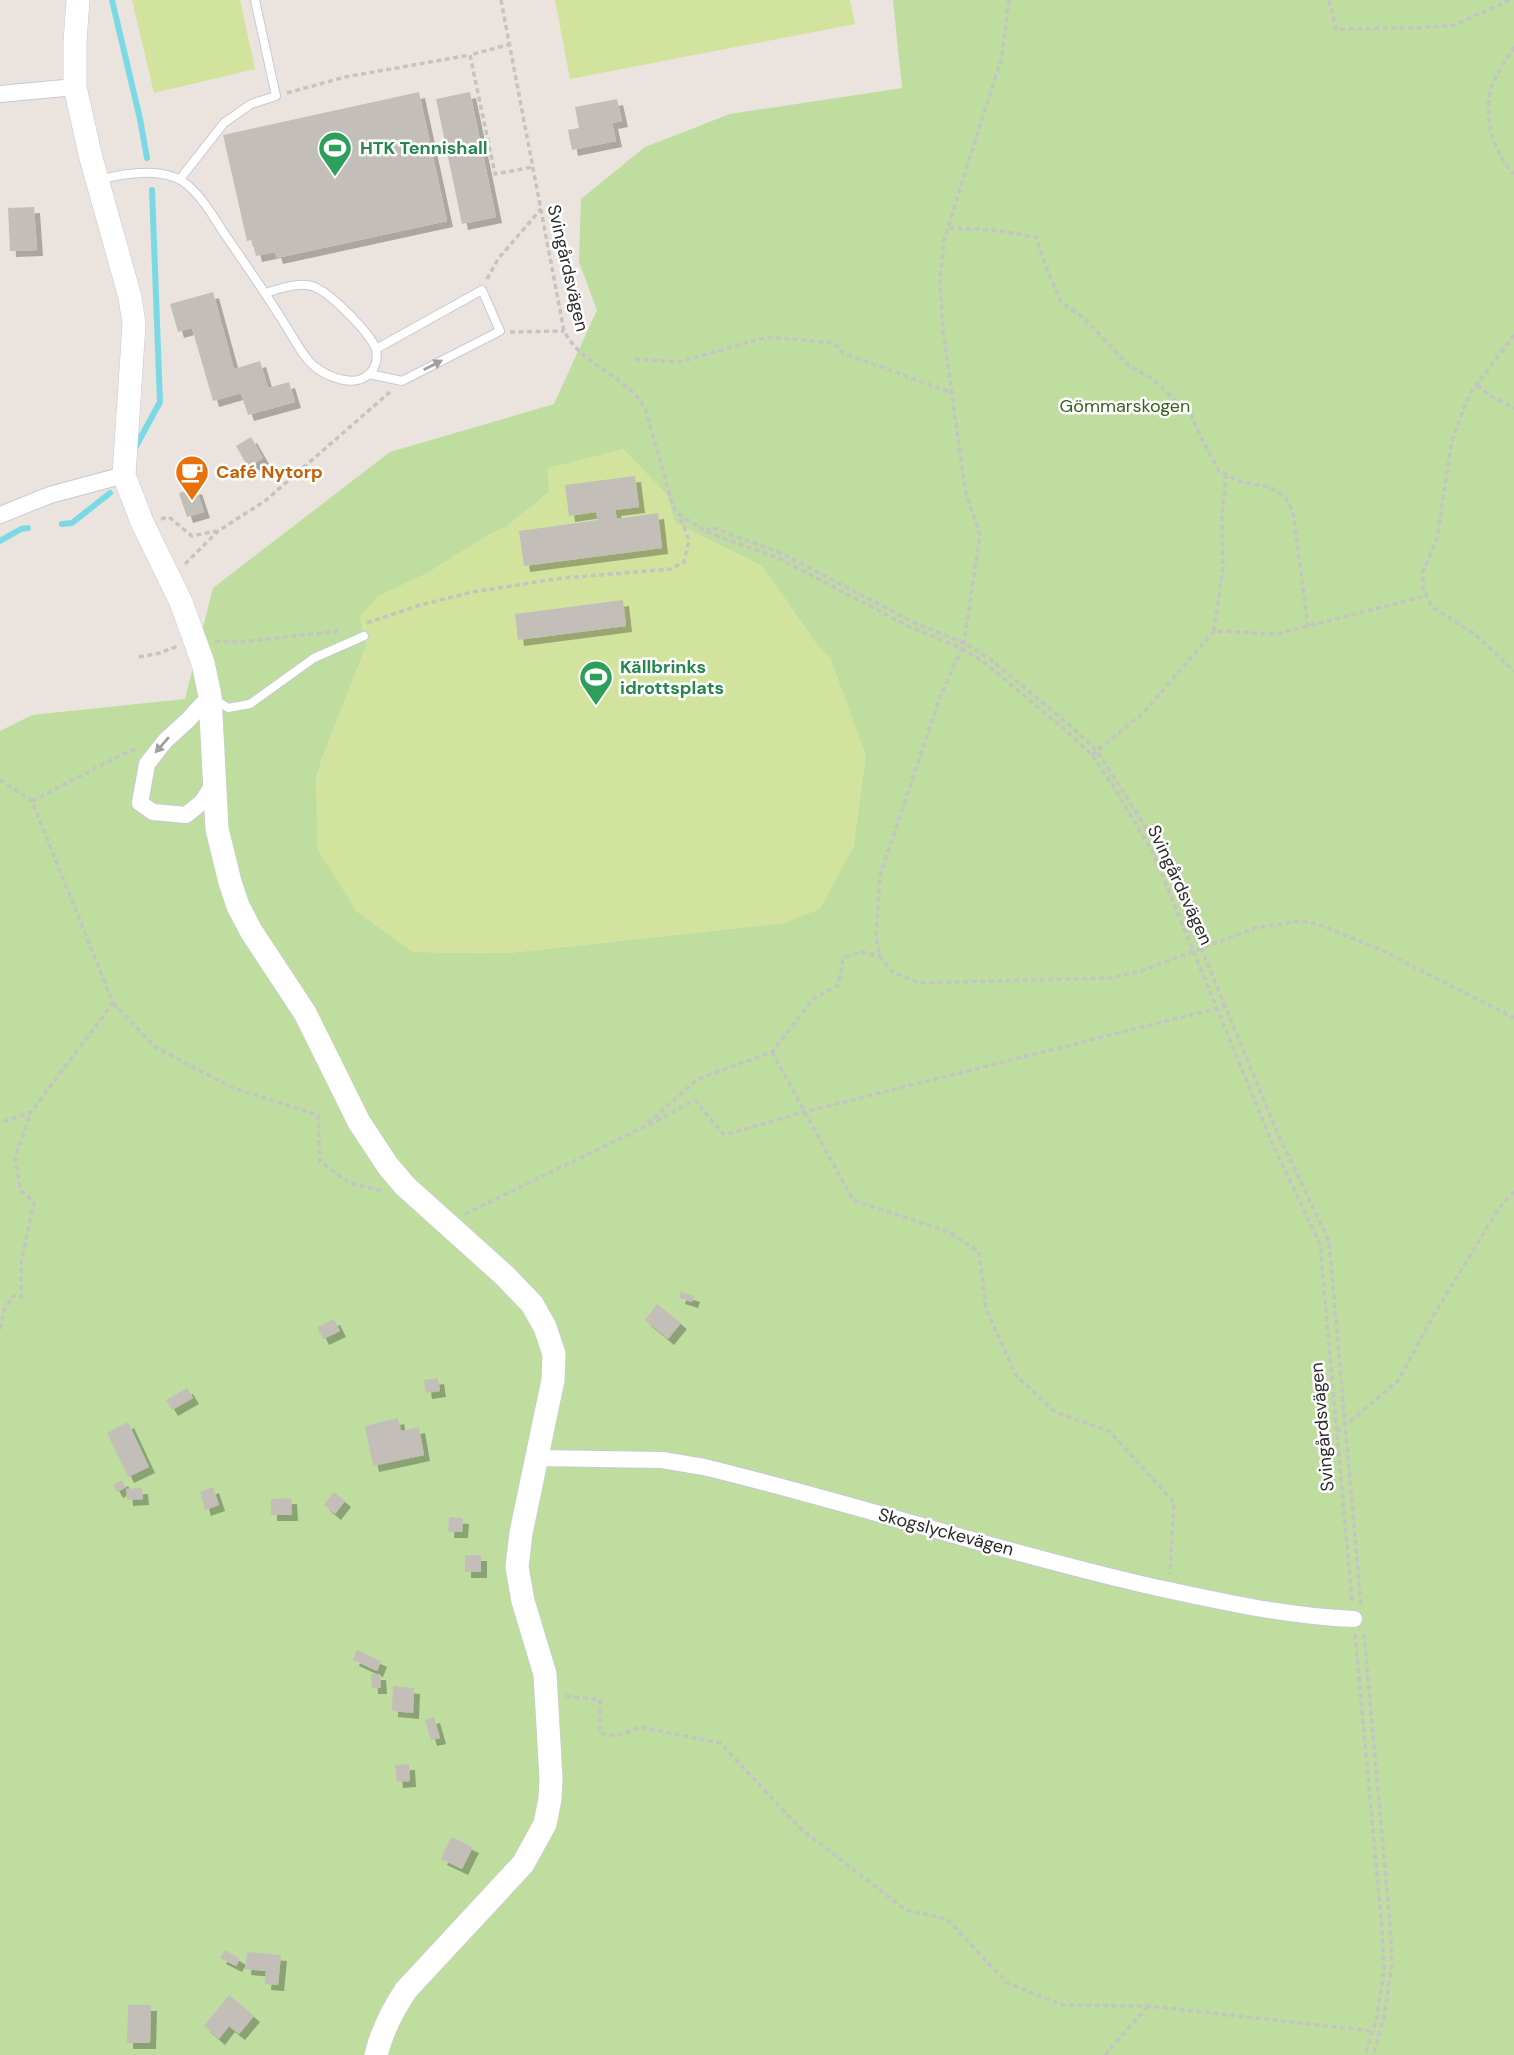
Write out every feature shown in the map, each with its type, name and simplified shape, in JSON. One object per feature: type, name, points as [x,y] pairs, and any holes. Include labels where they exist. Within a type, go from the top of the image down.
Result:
[{"type":"street","points":[[78,0],[75,87],[97,181],[130,297],[134,324],[124,475],[144,526],[181,602],[207,677],[218,829],[238,906],[251,931],[305,1013],[353,1111],[388,1166],[405,1186],[532,1304],[551,1340],[554,1354],[553,1380],[521,1533],[517,1567],[523,1601],[545,1674],[551,1777],[545,1824],[523,1864],[406,1990],[382,2031],[376,2055]]},
{"type":"street","points":[[0,94],[75,87]]},
{"type":"street","points":[[0,515],[50,495],[124,475]]},
{"type":"street","points":[[210,696],[165,740],[147,764],[140,803],[153,812],[186,816],[202,802],[215,781]]},
{"type":"street","name":"Skogslyckevägen","points":[[537,1458],[662,1460],[704,1467],[1094,1573],[1241,1606],[1290,1614],[1358,1612]]},
{"type":"lane","points":[[180,179],[224,123],[251,104],[276,96],[255,0]]},
{"type":"lane","points":[[97,181],[134,173],[180,179],[202,201],[315,367],[327,374],[349,380],[360,379],[369,374],[377,360],[376,349],[334,300],[313,286],[299,285],[265,293]]},
{"type":"lane","points":[[369,374],[402,381],[500,331],[482,290],[376,349]]},
{"type":"lane","points":[[210,696],[228,708],[250,704],[314,658],[364,636]]},
{"type":"path","name":"Svingårdsvägen","points":[[501,0],[564,331],[575,348],[640,399],[645,408],[673,506],[678,514],[707,532],[780,559],[910,627],[963,649],[985,663],[1092,755],[1153,853],[1273,1145],[1320,1244],[1337,1432],[1358,1612],[1382,1929],[1384,1969],[1377,2017],[1365,2055]]},
{"type":"path","points":[[1009,0],[1002,56],[944,240],[940,281],[943,331],[966,494],[980,535],[963,649],[940,697],[880,874],[876,937],[880,956],[891,971],[919,983],[1110,978],[1141,971],[1255,928],[1299,921],[1318,923],[1381,950],[1514,1018]]},
{"type":"path","points":[[1329,0],[1336,29],[1418,29],[1454,25],[1510,0]]},
{"type":"path","points":[[276,96],[345,76],[470,55],[511,44]]},
{"type":"path","points":[[1514,47],[1492,87],[1488,114],[1493,142],[1506,166],[1514,174]]},
{"type":"path","points":[[470,55],[495,174],[533,167]]},
{"type":"path","points":[[482,290],[498,259],[541,209]]},
{"type":"path","points":[[948,228],[994,230],[1036,237],[1061,302],[1084,318],[1129,366],[1153,379],[1175,400],[1187,405],[1219,471],[1241,482],[1270,487],[1286,498],[1293,512],[1308,626]]},
{"type":"path","points":[[500,331],[564,331]]},
{"type":"path","points":[[1514,335],[1469,395],[1452,441],[1437,538],[1423,572],[1423,588],[1432,607],[1475,634],[1514,671]]},
{"type":"path","points":[[635,359],[679,362],[767,337],[834,343],[843,354],[952,393]]},
{"type":"path","points":[[170,580],[218,531],[265,501],[402,381]]},
{"type":"path","points":[[1477,384],[1489,395],[1514,408]]},
{"type":"path","points":[[1092,755],[1144,712],[1214,631],[1223,568],[1226,474]]},
{"type":"path","points":[[362,625],[417,606],[472,592],[563,578],[671,569],[684,562],[689,540],[678,514]]},
{"type":"path","points":[[144,526],[169,516],[192,536],[218,531]]},
{"type":"path","points":[[707,532],[711,527],[781,553],[913,622],[964,643],[990,659],[1097,751],[1161,851],[1280,1139],[1329,1241],[1346,1425],[1358,1612]]},
{"type":"path","points":[[1214,631],[1276,634],[1426,596]]},
{"type":"path","points":[[139,657],[160,653],[194,638],[241,642],[343,630]]},
{"type":"path","points":[[32,801],[131,750],[157,750]]},
{"type":"path","points":[[0,780],[32,801],[113,1003],[155,1047],[233,1088],[318,1115],[320,1161],[349,1183],[382,1191]]},
{"type":"path","points":[[644,1127],[698,1079],[772,1052],[814,998],[839,985],[843,958],[861,952],[880,956]]},
{"type":"path","points":[[0,1329],[4,1311],[13,1296],[21,1297],[20,1264],[34,1202],[21,1191],[15,1158],[31,1112],[113,1003]]},
{"type":"path","points":[[446,1223],[695,1100],[724,1135],[804,1112],[1226,1006]]},
{"type":"path","points":[[772,1052],[853,1200],[948,1232],[979,1252],[986,1309],[1016,1375],[1055,1412],[1109,1431],[1174,1502],[1169,1590]]},
{"type":"path","points":[[0,1123],[31,1112]]},
{"type":"path","points":[[1337,1432],[1398,1381],[1432,1318],[1499,1208],[1514,1192]]},
{"type":"path","points":[[1364,1633],[1392,1965],[1384,2018],[1373,2055]]},
{"type":"path","points":[[547,1693],[600,1700],[600,1733],[616,1736],[640,1727],[720,1743],[801,1829],[906,1910],[947,1919],[1007,1983],[1063,2005],[1148,2006],[1373,2031]]},
{"type":"path","points":[[1105,2055],[1148,2006]]},
{"type":"green space","points":[[132,0],[240,0],[255,69],[154,93]]},
{"type":"green space","points":[[555,0],[850,0],[855,24],[570,79]]},
{"type":"green space","name":"Gömmarskogen","points":[[893,0],[1514,0],[1514,2055],[0,2055],[0,731],[32,715],[185,699],[213,588],[390,452],[554,404],[597,310],[579,262],[581,199],[645,147],[730,114],[902,88]],"holes":[[[623,449],[667,495],[675,523],[762,566],[820,649],[831,659],[785,923],[508,953],[413,952],[316,779],[366,646],[360,616],[488,535],[506,527],[549,492]]]},
{"type":"green space","name":"Källbrinks idrottsplats","points":[[623,449],[667,495],[675,523],[762,566],[820,649],[831,659],[866,755],[854,846],[820,909],[785,923],[508,953],[413,952],[357,912],[317,849],[316,780],[366,646],[360,616],[378,596],[433,570],[488,535],[506,527],[549,492],[547,468]]},
{"type":"building","name":"HTK Tennishall","points":[[419,92],[447,221],[277,258],[275,252],[256,256],[252,240],[247,241],[223,135]]},
{"type":"building","points":[[470,92],[496,217],[462,224],[436,99]]},
{"type":"building","points":[[617,99],[622,121],[612,123],[616,141],[572,150],[568,130],[579,128],[575,107]]},
{"type":"building","points":[[34,207],[37,250],[10,251],[8,208]]},
{"type":"building","points":[[213,292],[234,369],[260,361],[268,388],[289,382],[295,402],[248,415],[241,393],[213,401],[192,328],[178,332],[170,304]]},
{"type":"building","points":[[251,437],[263,458],[248,467],[236,446]]},
{"type":"building","points":[[635,476],[639,507],[615,510],[617,519],[658,513],[662,548],[524,566],[519,531],[598,520],[596,512],[569,516],[565,485]]},
{"type":"building","name":"Café Nytorp","points":[[196,488],[204,512],[187,517],[179,493]]},
{"type":"building","points":[[623,600],[626,626],[518,640],[515,614]]},
{"type":"building","points":[[681,1292],[694,1296],[692,1302],[679,1298]]},
{"type":"building","points":[[657,1304],[681,1323],[668,1339],[645,1320]]},
{"type":"building","points":[[334,1319],[340,1331],[323,1339],[317,1327]]},
{"type":"building","points":[[438,1378],[440,1391],[426,1393],[424,1380]]},
{"type":"building","points":[[187,1388],[193,1398],[172,1410],[166,1400]]},
{"type":"building","points":[[398,1418],[401,1431],[419,1427],[424,1455],[373,1466],[365,1426]]},
{"type":"building","points":[[128,1422],[149,1467],[128,1477],[107,1433]]},
{"type":"building","points":[[122,1480],[126,1487],[117,1492],[113,1485]]},
{"type":"building","points":[[213,1487],[219,1505],[205,1510],[200,1492]]},
{"type":"building","points":[[142,1488],[143,1499],[127,1500],[126,1489]]},
{"type":"building","points":[[334,1492],[345,1501],[335,1514],[324,1505]]},
{"type":"building","points":[[291,1498],[292,1515],[271,1515],[271,1499]]},
{"type":"building","points":[[449,1517],[463,1518],[462,1532],[448,1532]]},
{"type":"building","points":[[465,1555],[481,1555],[481,1572],[465,1572]]},
{"type":"building","points":[[357,1650],[381,1661],[377,1671],[353,1660]]},
{"type":"building","points":[[371,1674],[380,1674],[381,1688],[372,1688]]},
{"type":"building","points":[[393,1686],[414,1688],[413,1713],[392,1711]]},
{"type":"building","points":[[434,1717],[440,1738],[431,1740],[425,1720]]},
{"type":"building","points":[[409,1764],[410,1781],[397,1782],[395,1765]]},
{"type":"building","points":[[451,1837],[473,1847],[462,1869],[441,1859]]},
{"type":"building","points":[[225,1950],[240,1959],[236,1966],[220,1958]]},
{"type":"building","points":[[247,1952],[281,1955],[278,1985],[265,1984],[266,1971],[245,1969]]},
{"type":"building","points":[[229,1995],[254,2016],[239,2034],[229,2026],[219,2039],[204,2026]]},
{"type":"building","points":[[128,2005],[151,2005],[150,2043],[127,2043]]},
{"type":"waterway","points":[[112,0],[147,158]]},
{"type":"waterway","points":[[135,448],[160,402],[152,190]]},
{"type":"waterway","points":[[62,524],[72,523],[110,493]]},
{"type":"waterway","points":[[0,541],[28,528]]},
{"type":"place","name":"HTK Tennishall","points":[[335,178]]},
{"type":"place","name":"Café Nytorp","points":[[192,502]]},
{"type":"place","name":"Källbrinks idrottsplats","points":[[596,707]]}]
